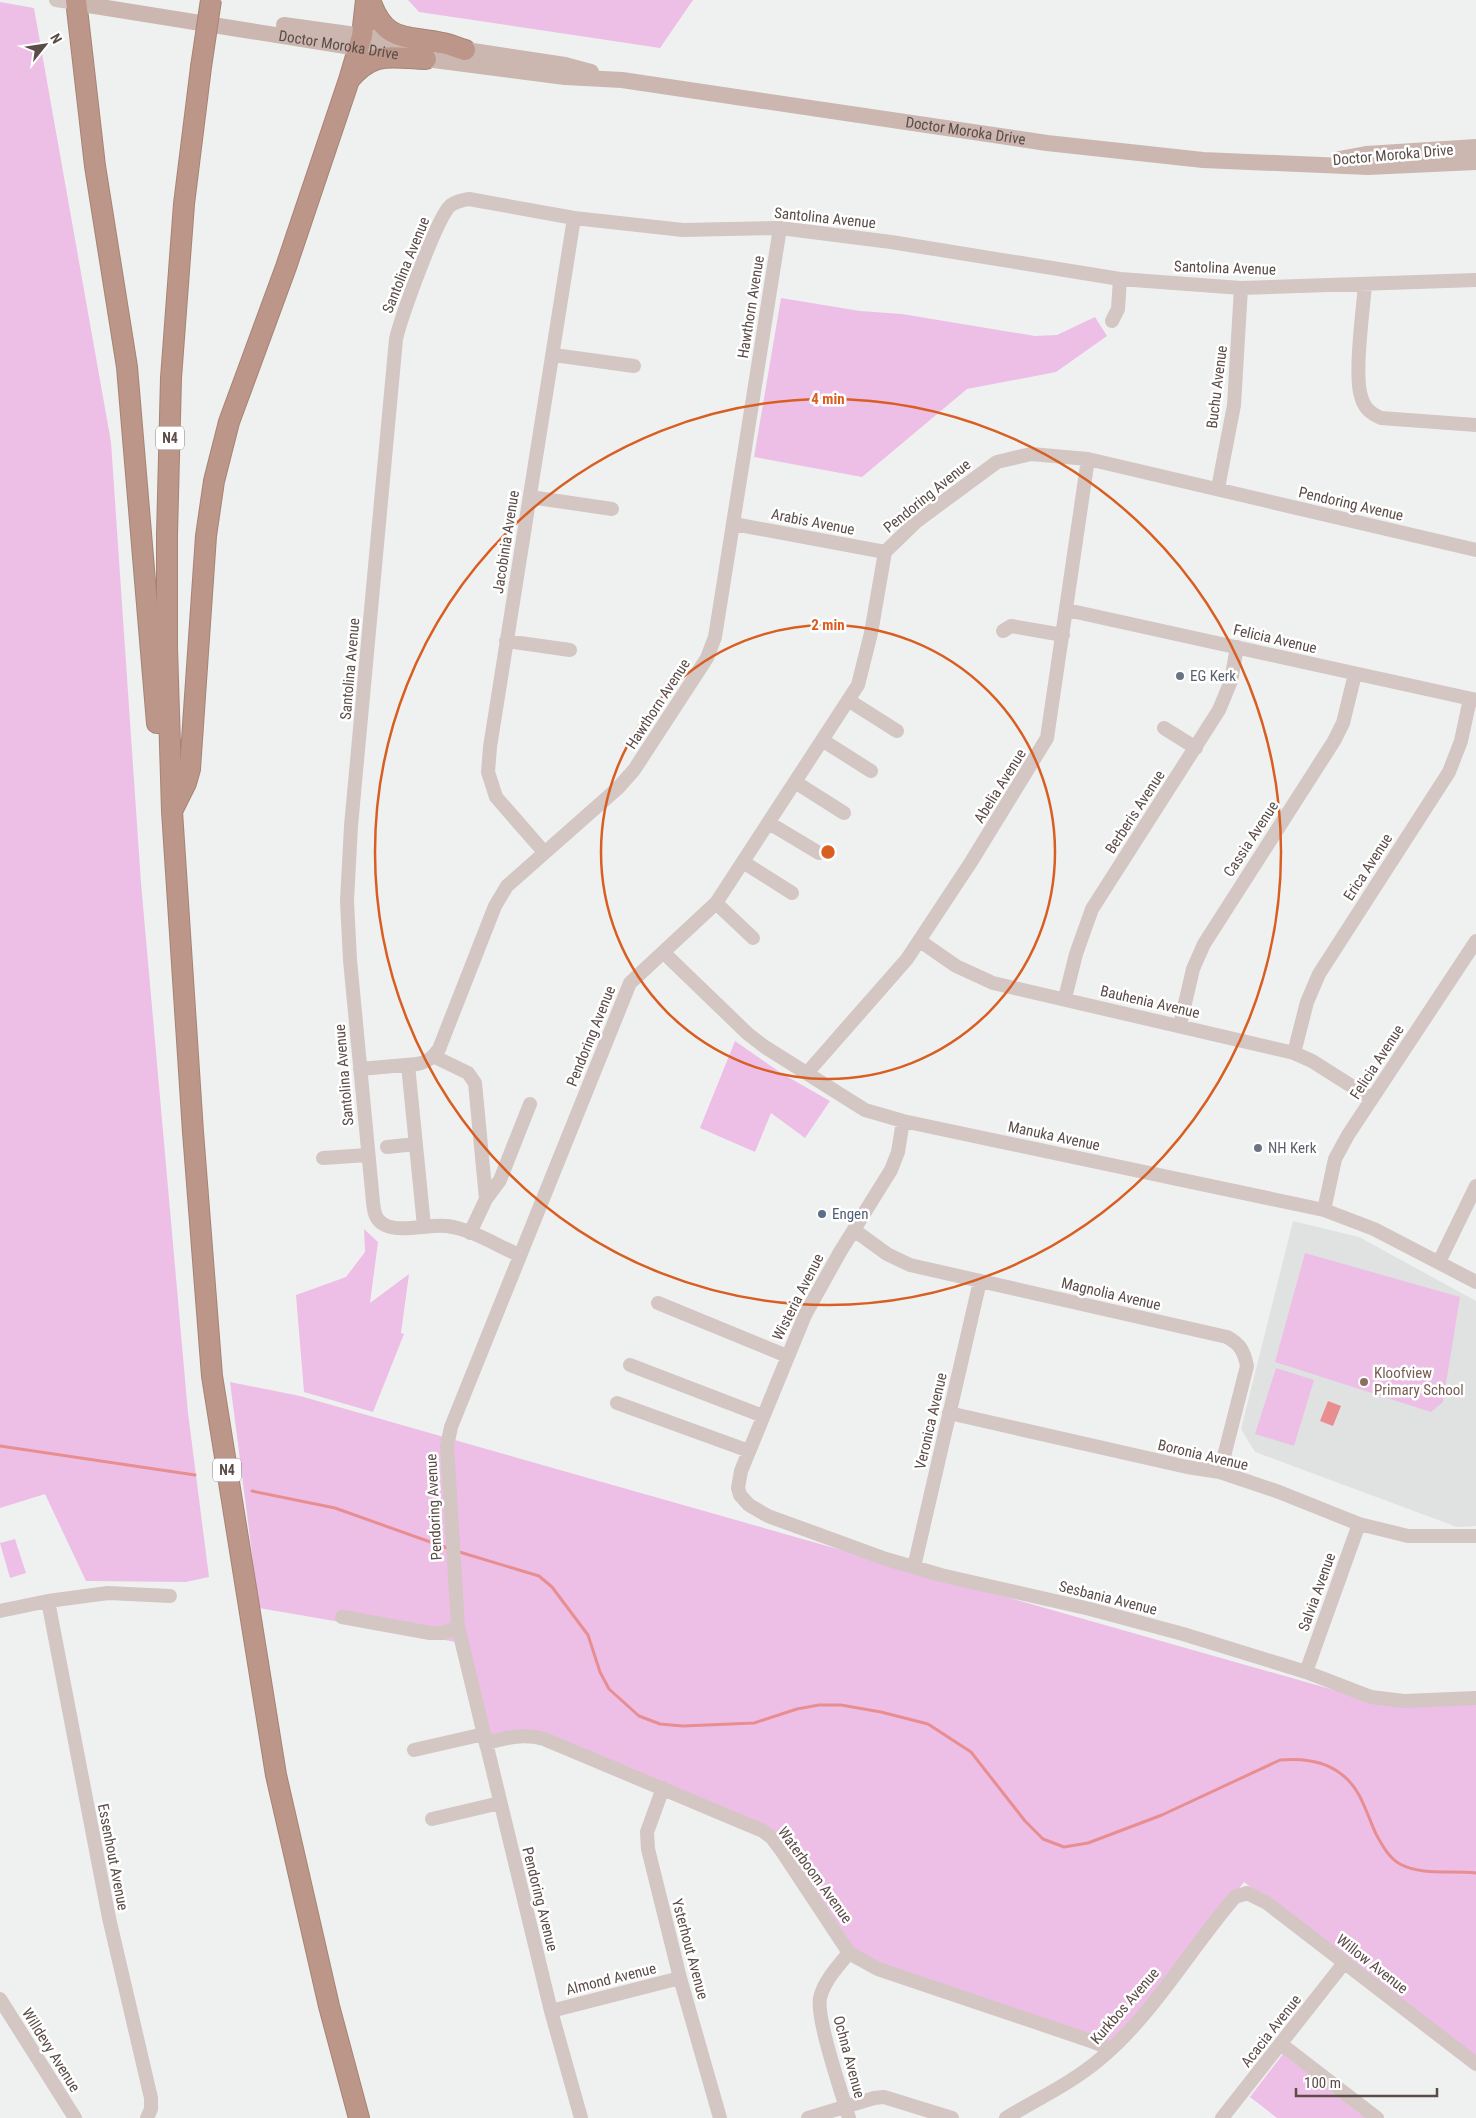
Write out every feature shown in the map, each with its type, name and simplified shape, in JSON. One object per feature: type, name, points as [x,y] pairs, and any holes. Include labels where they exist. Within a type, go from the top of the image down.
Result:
[{"type":"highway","name":"N4","points":[[211,0],[184,204],[171,378],[167,647],[172,811],[193,1132],[212,1376],[276,1775],[329,2006],[359,2118]]},
{"type":"highway","points":[[172,811],[186,784],[191,759],[206,546],[214,481],[228,422],[286,267],[349,80],[360,42],[366,0]]},
{"type":"highway","points":[[370,0],[382,25],[392,34],[442,43],[465,50]]},
{"type":"highway","points":[[76,2],[94,166],[127,367],[140,503],[154,692],[164,783],[172,811]]},
{"type":"highway","points":[[349,80],[360,67],[379,57],[426,58]]},
{"type":"main road","name":"Doctor Moroka Drive","points":[[126,0],[360,42],[426,58],[565,77],[622,80],[1047,144],[1203,160],[1368,167],[1476,162]]},
{"type":"main road","name":"Doctor Moroka Drive","points":[[76,2],[360,42],[465,50],[566,65],[622,80]]},
{"type":"main road","name":"Doctor Moroka Drive","points":[[1309,163],[1366,154],[1476,147]]},
{"type":"street","name":"Doctor Moroka Drive","points":[[56,0],[76,2]]},
{"type":"street","name":"Santolina Avenue","points":[[519,1255],[456,1228],[424,1226],[400,1228],[380,1223],[374,1213],[350,960],[347,901],[351,826],[396,339],[406,304],[440,221],[450,206],[460,200],[486,200],[574,218],[683,230],[780,228],[891,242],[1120,279],[1241,288],[1476,280]]},
{"type":"street","name":"Jacobinia Avenue","points":[[544,852],[496,797],[488,772],[506,641],[554,355],[574,218]]},
{"type":"street","name":"Hawthorn Avenue","points":[[434,1056],[439,1049],[500,897],[507,886],[618,788],[634,770],[707,658],[716,631],[780,228]]},
{"type":"street","points":[[1112,321],[1118,309],[1120,279]]},
{"type":"street","points":[[1365,285],[1359,375],[1360,394],[1366,408],[1371,414],[1381,418],[1476,425]]},
{"type":"street","name":"Buchu Avenue","points":[[1218,488],[1234,405],[1241,288]]},
{"type":"street","points":[[554,355],[634,366]]},
{"type":"street","name":"Pendoring Avenue","points":[[581,2118],[551,2011],[458,1627],[447,1467],[448,1441],[519,1255],[630,983],[716,903],[848,700],[862,675],[885,552],[917,521],[997,462],[1031,454],[1088,459],[1476,550]]},
{"type":"street","name":"Abelia Avenue","points":[[806,1073],[907,959],[1048,738],[1088,459]]},
{"type":"street","points":[[530,497],[612,509]]},
{"type":"street","name":"Arabis Avenue","points":[[734,524],[885,552]]},
{"type":"street","name":"Felicia Avenue","points":[[1067,610],[1237,646],[1473,700]]},
{"type":"street","points":[[1003,632],[1011,626],[1063,635]]},
{"type":"street","points":[[506,641],[570,650]]},
{"type":"street","name":"Berberis Avenue","points":[[1065,998],[1076,954],[1092,909],[1196,748],[1224,699],[1231,682],[1237,646]]},
{"type":"street","name":"Cassia Avenue","points":[[1180,1025],[1193,969],[1204,944],[1334,741],[1343,723],[1355,674]]},
{"type":"street","points":[[848,700],[897,731]]},
{"type":"street","name":"Erica Avenue","points":[[1294,1053],[1307,1002],[1320,974],[1449,772],[1462,741],[1473,700]]},
{"type":"street","points":[[1164,728],[1196,748]]},
{"type":"street","points":[[822,740],[871,771]]},
{"type":"street","points":[[795,782],[844,813]]},
{"type":"street","points":[[769,823],[819,854]]},
{"type":"street","points":[[744,862],[792,893]]},
{"type":"street","points":[[716,903],[753,938]]},
{"type":"street","name":"Felicia Avenue","points":[[1324,1210],[1335,1159],[1476,940]]},
{"type":"street","name":"Bauhenia Avenue","points":[[920,941],[972,975],[1013,988],[1065,998],[1294,1053],[1312,1061],[1372,1099]]},
{"type":"street","name":"Manuka Avenue","points":[[663,952],[748,1034],[865,1110],[903,1121],[1324,1210],[1374,1228],[1476,1282]]},
{"type":"street","points":[[360,1069],[426,1062],[434,1056],[468,1073],[475,1083],[486,1199]]},
{"type":"street","points":[[408,1065],[424,1226]]},
{"type":"street","points":[[470,1233],[486,1199],[500,1180],[530,1104]]},
{"type":"street","name":"Wisteria Avenue","points":[[740,1495],[740,1475],[787,1356],[818,1289],[891,1170],[898,1152],[903,1121]]},
{"type":"street","points":[[387,1147],[416,1144]]},
{"type":"street","points":[[323,1158],[368,1154]]},
{"type":"street","points":[[1438,1262],[1476,1186]]},
{"type":"street","name":"Magnolia Avenue","points":[[854,1230],[887,1254],[910,1265],[1227,1337],[1236,1342],[1245,1356],[1246,1366],[1220,1472]]},
{"type":"street","name":"Veronica Avenue","points":[[914,1567],[980,1281]]},
{"type":"street","points":[[658,1303],[787,1356]]},
{"type":"street","points":[[630,1365],[763,1416]]},
{"type":"street","points":[[617,1403],[750,1451]]},
{"type":"street","name":"Boronia Avenue","points":[[949,1413],[1187,1467],[1220,1472],[1280,1492],[1359,1524],[1408,1536],[1476,1536]]},
{"type":"street","name":"Sesbania Avenue","points":[[740,1495],[749,1505],[768,1516],[914,1567],[1090,1609],[1183,1634],[1306,1672],[1371,1697],[1388,1701],[1476,1698]]},
{"type":"street","name":"Salvia Avenue","points":[[1306,1672],[1359,1524]]},
{"type":"street","points":[[0,1611],[48,1601],[108,1593],[170,1596]]},
{"type":"street","name":"Essenhout Avenue","points":[[48,1601],[109,1918],[150,2098],[151,2108],[147,2118]]},
{"type":"street","points":[[342,1617],[430,1633],[443,1632],[458,1627]]},
{"type":"street","name":"Waterboom Avenue","points":[[414,1750],[485,1739],[516,1736],[537,1737],[763,1830],[772,1838],[850,1953],[878,1969],[1091,2040],[1111,2049]]},
{"type":"street","name":"Ysterhout Avenue","points":[[663,1788],[646,1838],[680,1978],[720,2118]]},
{"type":"street","points":[[432,1819],[500,1804]]},
{"type":"street","name":"Willow Avenue","points":[[1247,1893],[1267,1903],[1476,2064]]},
{"type":"street","name":"Kurkbos Avenue","points":[[1006,2118],[1076,2076],[1111,2049],[1134,2024],[1235,1897],[1247,1893]]},
{"type":"street","name":"Ochna Avenue","points":[[848,2112],[823,2025],[819,2004],[828,1981],[850,1953]]},
{"type":"street","name":"Acacia Avenue","points":[[1222,2118],[1344,1964]]},
{"type":"street","name":"Almond Avenue","points":[[551,2011],[680,1978]]},
{"type":"street","name":"Willdevy Avenue","points":[[0,1999],[75,2118]]},
{"type":"street","points":[[1281,2044],[1377,2118]]},
{"type":"street","points":[[808,2118],[848,2112],[874,2098],[884,2097],[952,2118]]},
{"type":"shaded area","points":[[408,0],[693,0],[660,48],[419,12]]},
{"type":"shaded area","points":[[0,2],[34,8],[111,442],[141,883],[188,1413],[209,1577],[186,1582],[86,1581],[45,1494],[0,1508]]},
{"type":"shaded area","points":[[781,298],[860,311],[902,314],[1035,336],[1057,335],[1095,317],[1107,336],[1056,372],[967,389],[862,477],[754,457]]},
{"type":"shaded area","points":[[735,1041],[781,1073],[830,1101],[805,1138],[771,1113],[755,1152],[700,1128]]},
{"type":"shaded area","name":"Kloofview Primary School","points":[[1293,1221],[1359,1237],[1476,1301],[1476,1526],[1457,1527],[1255,1452],[1241,1429]]},
{"type":"shaded area","points":[[364,1229],[378,1242],[370,1303],[409,1274],[401,1333],[404,1334],[373,1412],[304,1392],[296,1295],[346,1277],[365,1252]]},
{"type":"shaded area","points":[[1305,1253],[1460,1297],[1443,1402],[1431,1412],[1275,1362]]},
{"type":"shaded area","points":[[1276,1368],[1314,1380],[1294,1446],[1255,1434]]},
{"type":"shaded area","points":[[230,1382],[300,1396],[1390,1706],[1476,1702],[1476,2062],[1244,1882],[1118,2046],[850,1957],[768,1835],[532,1737],[480,1749],[456,1642],[259,1608]]},
{"type":"shaded area","points":[[1328,1401],[1341,1406],[1333,1426],[1320,1421]]},
{"type":"shaded area","points":[[15,1539],[26,1573],[10,1578],[0,1543]]},
{"type":"shaded area","points":[[1283,2054],[1366,2118],[1277,2118],[1250,2097]]},
{"type":"waterway","points":[[0,1446],[195,1475]]},
{"type":"waterway","points":[[252,1491],[335,1508],[450,1549]]},
{"type":"waterway","points":[[456,1551],[539,1576],[552,1587],[588,1635],[600,1672],[609,1689],[639,1716],[660,1724],[683,1726],[754,1723],[797,1709],[819,1705],[841,1705],[881,1712],[928,1724],[971,1752],[1025,1821],[1043,1839],[1064,1847],[1088,1843],[1162,1815],[1280,1760],[1292,1759],[1315,1762],[1335,1770],[1352,1784],[1359,1795],[1376,1834],[1389,1855],[1400,1864],[1418,1870],[1476,1873]]},
{"type":"place","name":"EG Kerk","points":[[1180,676]]},
{"type":"place","name":"NH Kerk","points":[[1258,1148]]},
{"type":"place","name":"Engen","points":[[822,1214]]},
{"type":"place","name":"Kloofview Primary School","points":[[1364,1382]]}]
